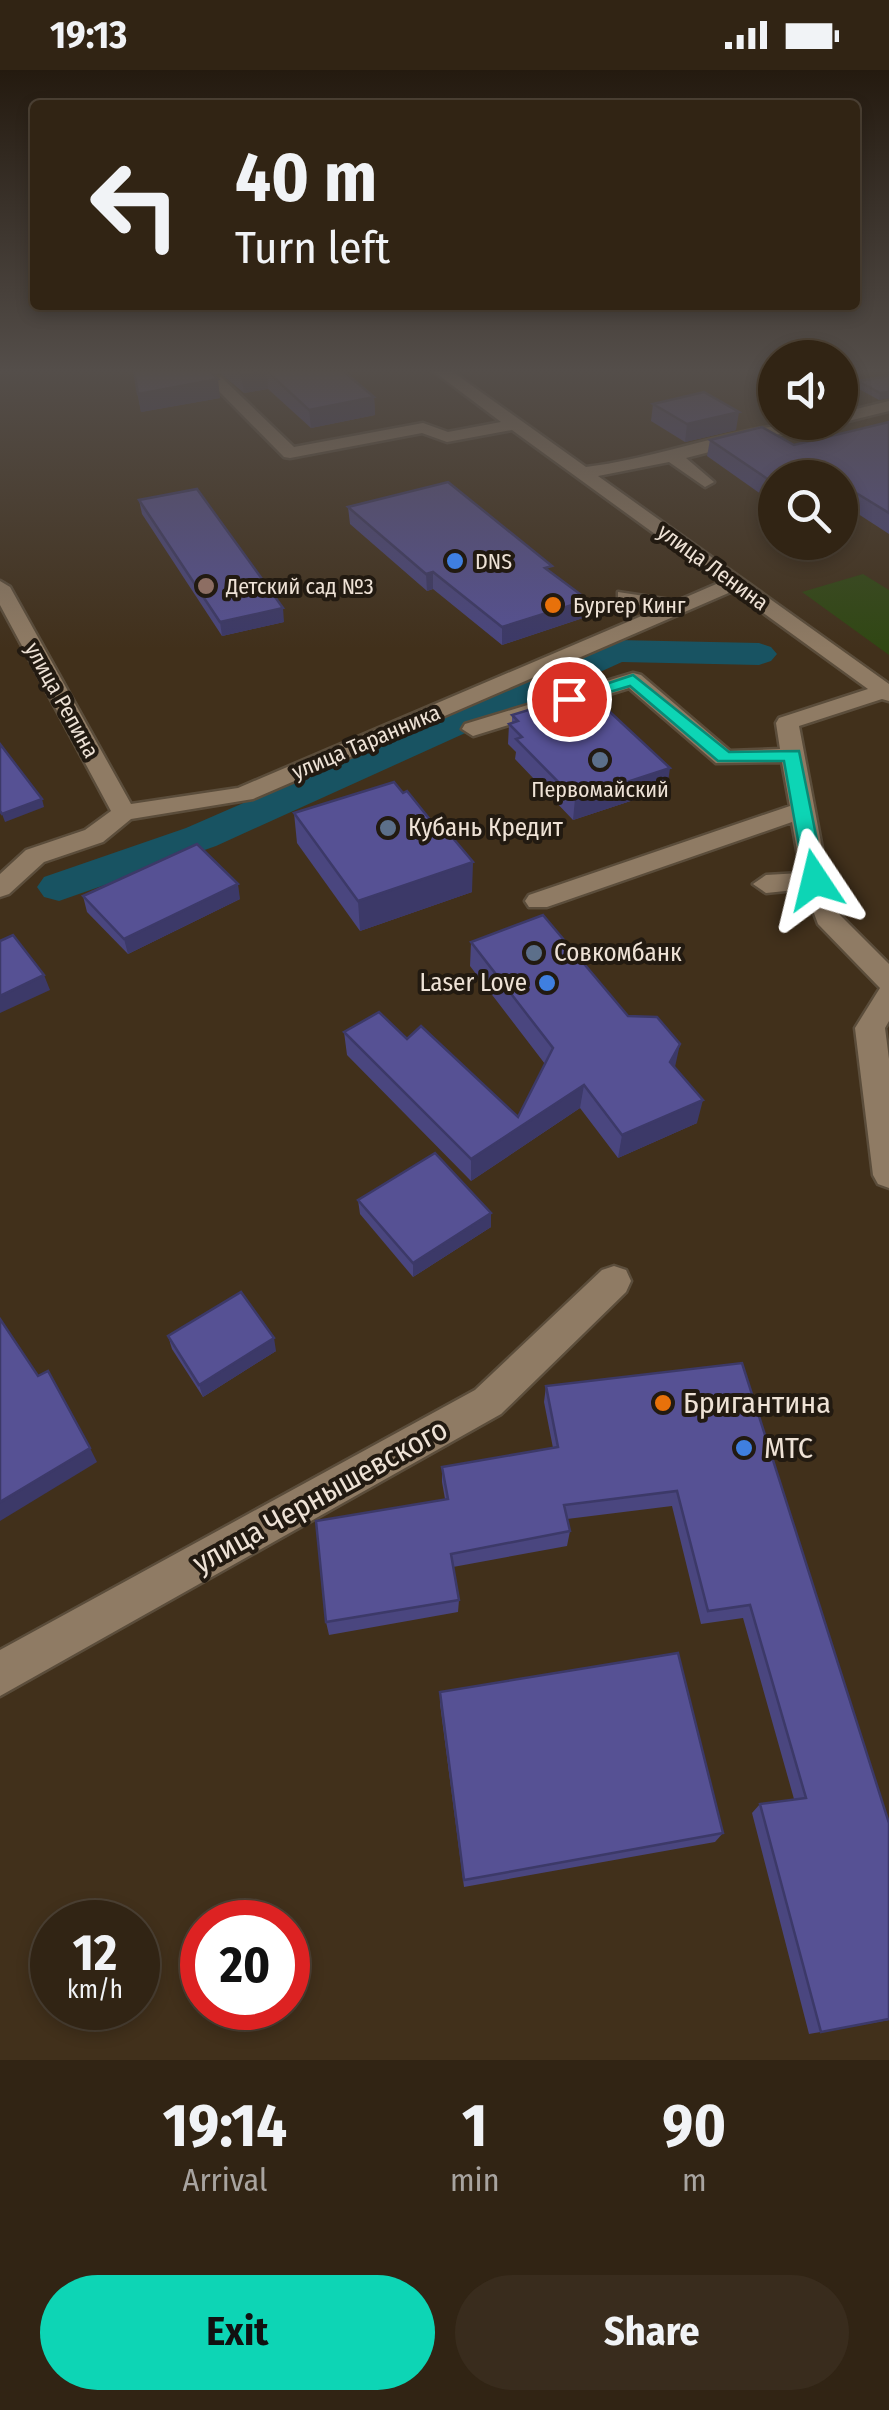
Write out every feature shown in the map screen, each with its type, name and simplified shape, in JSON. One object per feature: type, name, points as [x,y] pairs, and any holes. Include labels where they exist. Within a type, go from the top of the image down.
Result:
[{"type":"street","name":"улица Ленина","points":[[568,463],[887,693]]},
{"type":"street","points":[[583,473],[636,463]]},
{"type":"street","points":[[681,463],[705,482]]},
{"type":"street","name":"улица Таранника","points":[[0,888],[35,856],[94,836],[124,813],[244,794],[735,583]]},
{"type":"street","name":"улица Репина","points":[[0,587],[124,813]]},
{"type":"street","points":[[625,596],[678,606]]},
{"type":"street","points":[[473,729],[633,680],[724,758],[792,755]]},
{"type":"street","points":[[887,693],[786,723],[815,880],[827,918],[889,981]]},
{"type":"street","points":[[538,901],[802,810]]},
{"type":"street","points":[[766,884],[815,880]]},
{"type":"street","points":[[889,996],[870,1028],[889,1175]]},
{"type":"street","name":"улица Чернышевского","points":[[0,1674],[488,1402],[614,1281]]},
{"type":"green space","points":[[863,574],[889,590],[889,655],[802,592]]},
{"type":"building","points":[[744,463],[758,463],[758,472]]},
{"type":"building","points":[[858,463],[889,463],[889,513],[858,494]]},
{"type":"building","points":[[448,482],[552,566],[545,568],[588,600],[502,627],[433,572],[426,574],[348,507]]},
{"type":"building","points":[[197,489],[283,608],[220,622],[139,500]]},
{"type":"building","points":[[578,695],[584,701],[595,698],[670,768],[575,799],[516,739],[522,737],[509,724],[518,721],[512,715]]},
{"type":"building","points":[[0,744],[42,799],[2,814],[0,811]]},
{"type":"building","points":[[394,782],[403,793],[407,791],[440,832],[446,830],[473,862],[358,901],[294,813]]},
{"type":"building","points":[[197,844],[238,884],[124,939],[83,896]]},
{"type":"building","points":[[543,915],[628,1016],[657,1017],[680,1044],[670,1062],[703,1100],[622,1135],[584,1085],[471,1159],[344,1032],[379,1012],[407,1039],[421,1026],[518,1117],[553,1048],[471,942]]},
{"type":"building","points":[[13,935],[44,975],[0,996],[0,941]]},
{"type":"building","points":[[435,1153],[491,1213],[413,1263],[358,1200]]},
{"type":"building","points":[[241,1292],[274,1338],[199,1385],[168,1336]]},
{"type":"building","points":[[0,1319],[38,1376],[48,1371],[90,1448],[0,1502]]},
{"type":"building","points":[[742,1363],[889,1823],[889,2019],[821,2032],[760,1804],[806,1798],[750,1605],[708,1611],[677,1491],[564,1505],[570,1531],[451,1554],[459,1600],[326,1622],[316,1521],[448,1499],[442,1467],[558,1447],[546,1386]]},
{"type":"building","points":[[678,1653],[723,1833],[464,1880],[440,1692]]},
{"type":"waterway","points":[[59,887],[201,837],[617,651],[759,654]]},
{"type":"place","name":"DNS","points":[[455,561]]},
{"type":"place","name":"Детский сад №3","points":[[206,586]]},
{"type":"place","name":"Бургер Кинг","points":[[553,605]]},
{"type":"place","name":"Первомайский","points":[[600,760]]},
{"type":"place","name":"Кубань Кредит","points":[[388,828]]},
{"type":"place","name":"Совкомбанк","points":[[534,953]]},
{"type":"place","name":"Laser Love","points":[[547,983]]},
{"type":"place","name":"Бригантина","points":[[663,1403]]},
{"type":"place","name":"МТС","points":[[744,1448]]},
{"type":"route","points":[[569,699],[633,680],[724,758],[792,755],[815,880]]}]
